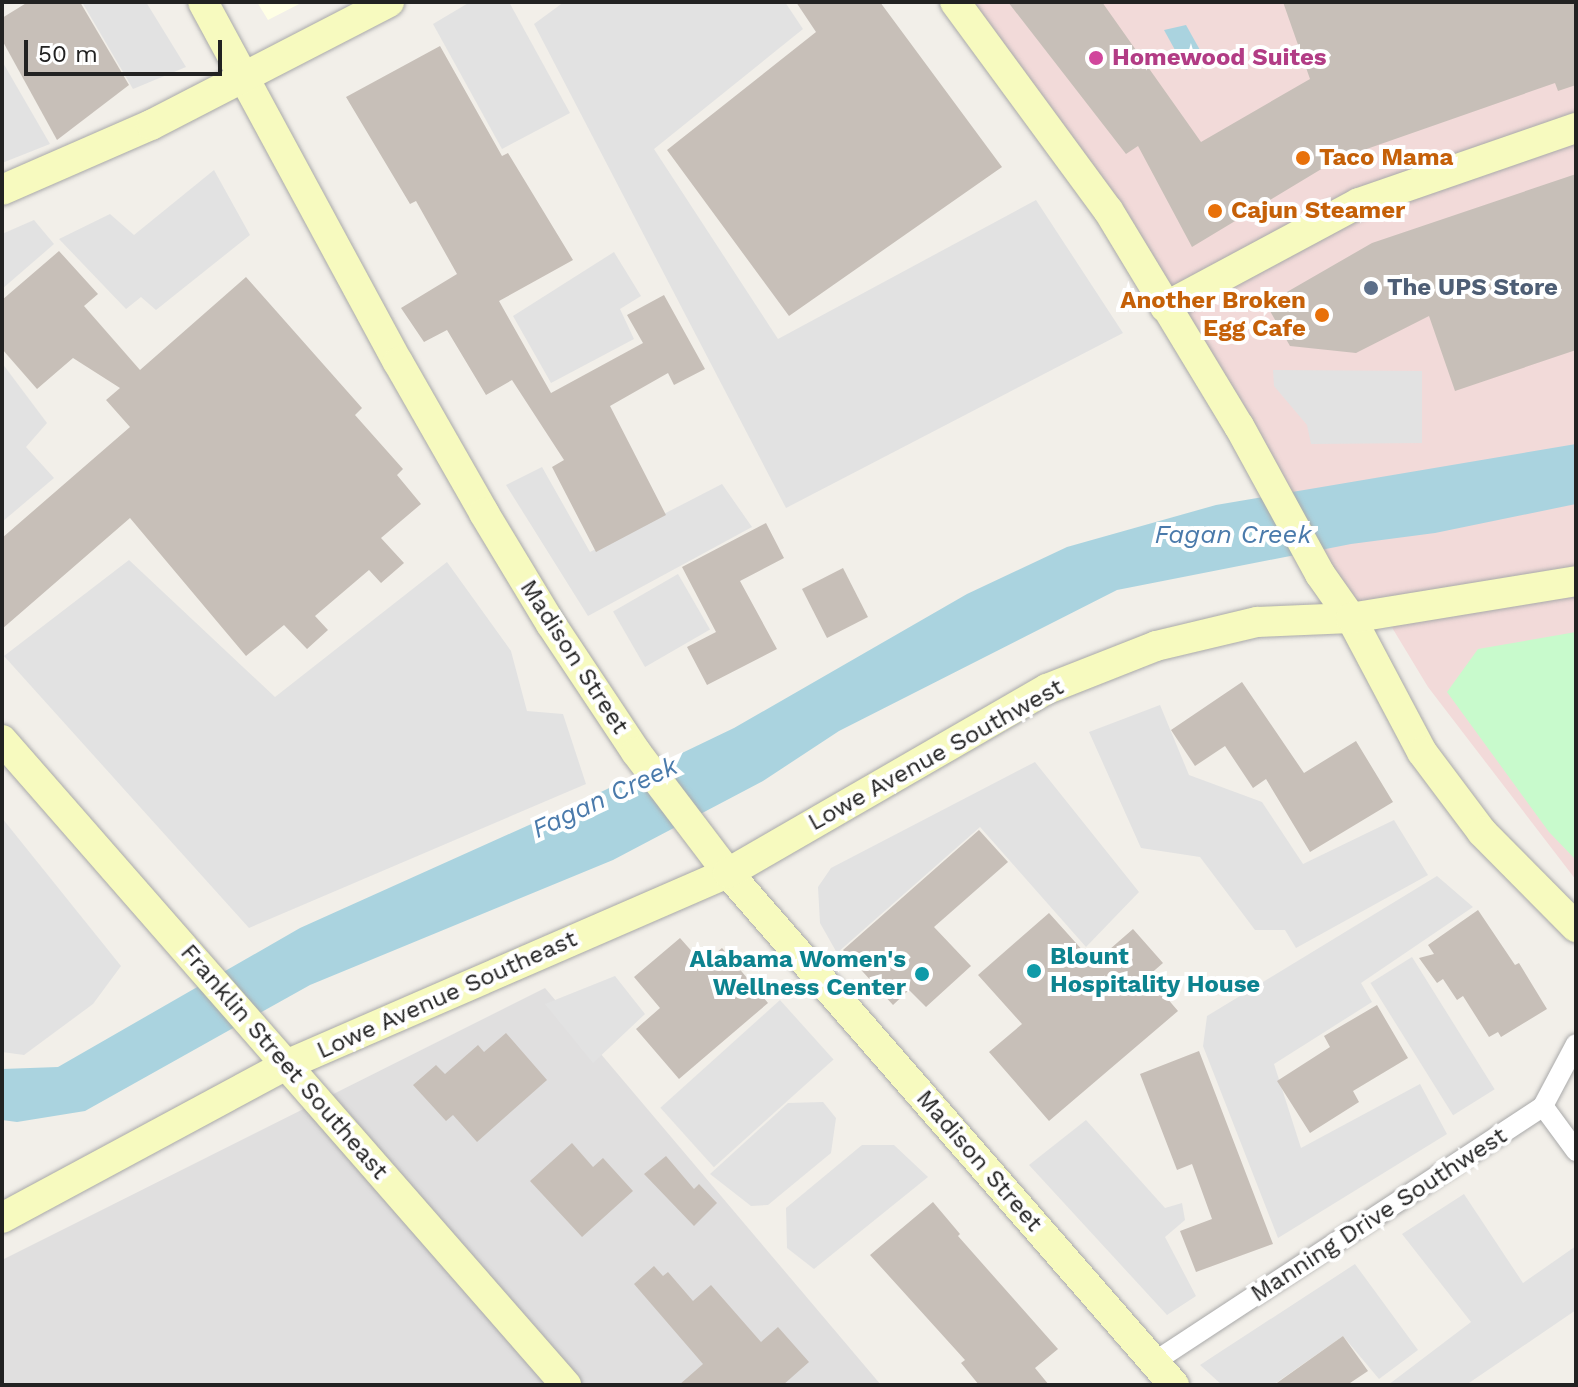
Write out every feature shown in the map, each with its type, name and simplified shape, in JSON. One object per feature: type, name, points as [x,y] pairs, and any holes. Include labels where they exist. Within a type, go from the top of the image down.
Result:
[{"type":"street","name":"Madison Street","points":[[203,2],[246,76],[398,362],[484,513],[551,624],[636,752],[728,873],[1174,1385]]},
{"type":"street","points":[[2,190],[151,125],[389,2]]},
{"type":"street","points":[[955,2],[1108,210],[1246,438],[1320,574],[1351,618],[1422,752],[1482,832],[1576,927]]},
{"type":"street","points":[[1165,307],[1359,203],[1576,128]]},
{"type":"street","name":"Lowe Avenue Southwest","points":[[728,873],[1047,689],[1156,646],[1257,622],[1351,618],[1576,581]]},
{"type":"street","name":"Franklin Street Southeast","points":[[2,740],[566,1385]]},
{"type":"street","name":"Lowe Avenue Southeast","points":[[2,1218],[286,1065],[728,873]]},
{"type":"street","name":"Manning Drive Southwest","points":[[1154,1362],[1543,1106],[1576,1044]]},
{"type":"street","points":[[1543,1106],[1576,1151]]},
{"type":"shaded area","points":[[82,2],[146,2],[186,67],[133,89]]},
{"type":"shaded area","points":[[257,2],[303,2],[268,20]]},
{"type":"shaded area","points":[[470,2],[509,2],[570,113],[502,149],[433,24]]},
{"type":"shaded area","points":[[564,2],[785,2],[803,29],[654,149],[778,339],[1036,200],[1123,333],[786,508],[534,24]]},
{"type":"shaded area","points":[[949,2],[1576,2],[1576,880],[1428,687],[1382,611],[1351,618],[1165,307]]},
{"type":"shaded area","points":[[2,61],[50,144],[2,163]]},
{"type":"shaded area","points":[[214,170],[250,235],[156,310],[141,297],[126,309],[59,239],[110,214],[134,235]]},
{"type":"shaded area","points":[[34,220],[54,244],[2,289],[2,234]]},
{"type":"shaded area","points":[[614,252],[641,296],[620,309],[634,339],[551,383],[513,316]]},
{"type":"shaded area","points":[[2,363],[47,423],[26,447],[54,478],[2,522]]},
{"type":"shaded area","points":[[1273,370],[1422,371],[1422,443],[1311,444],[1307,425],[1274,386]]},
{"type":"shaded area","points":[[542,467],[590,552],[722,484],[752,527],[588,616],[506,485]]},
{"type":"shaded area","points":[[129,560],[275,697],[447,562],[511,651],[527,711],[563,714],[586,784],[249,928],[4,656]]},
{"type":"shaded area","points":[[678,574],[710,629],[645,667],[613,612]]},
{"type":"shaded area","points":[[1160,705],[1189,775],[1262,802],[1303,864],[1394,820],[1428,875],[1296,948],[1285,930],[1255,930],[1200,857],[1141,848],[1089,732]]},
{"type":"shaded area","points":[[1035,762],[1139,892],[1086,947],[980,827],[837,953],[820,923],[818,887],[831,868]]},
{"type":"shaded area","points":[[2,818],[121,966],[93,1004],[24,1055],[2,1052]]},
{"type":"shaded area","points":[[1437,876],[1473,907],[1361,983],[1372,1002],[1274,1064],[1301,1148],[1420,1084],[1447,1134],[1278,1238],[1203,1046],[1207,1016]]},
{"type":"shaded area","points":[[1412,957],[1495,1089],[1453,1115],[1370,983]]},
{"type":"shaded area","points":[[615,976],[645,1014],[593,1063],[545,1004]]},
{"type":"shaded area","points":[[545,988],[881,1385],[2,1385],[2,1260]]},
{"type":"shaded area","points":[[780,1000],[834,1059],[714,1167],[660,1108]]},
{"type":"shaded area","points":[[823,1102],[836,1118],[831,1153],[768,1205],[751,1206],[710,1174],[788,1103]]},
{"type":"shaded area","points":[[1086,1120],[1165,1208],[1182,1203],[1185,1220],[1165,1237],[1196,1296],[1167,1315],[1029,1165]]},
{"type":"shaded area","points":[[862,1145],[894,1145],[928,1177],[814,1269],[787,1248],[786,1208]]},
{"type":"shaded area","points":[[1464,1194],[1523,1283],[1576,1246],[1576,1310],[1466,1385],[1388,1385],[1471,1322],[1402,1234]]},
{"type":"shaded area","points":[[1355,1264],[1418,1350],[1379,1379],[1343,1336],[1273,1385],[1222,1385],[1200,1365]]},
{"type":"green space","points":[[1576,632],[1576,860],[1549,832],[1447,692],[1478,649]]},
{"type":"water","points":[[1186,25],[1205,59],[1186,70],[1164,30]]},
{"type":"water","name":"Fagan Creek","points":[[1576,444],[1576,504],[1435,533],[1351,544],[1117,590],[839,731],[763,781],[613,860],[310,985],[85,1111],[17,1122],[2,1120],[2,1069],[58,1067],[300,928],[578,803],[734,728],[967,594],[1067,547],[1216,505]]},
{"type":"building","points":[[28,2],[80,2],[129,85],[57,140],[2,40],[2,18]]},
{"type":"building","points":[[796,2],[880,2],[1002,167],[789,316],[667,150],[816,32]]},
{"type":"building","points":[[1008,2],[1102,2],[1201,142],[1310,79],[1283,2],[1576,2],[1576,85],[1558,91],[1555,83],[1338,159],[1192,247],[1138,146],[1126,154]]},
{"type":"building","points":[[440,46],[502,156],[508,153],[573,260],[499,301],[551,393],[643,343],[627,315],[664,295],[705,369],[674,385],[668,373],[610,406],[666,515],[596,552],[552,467],[564,460],[512,380],[486,395],[447,330],[424,342],[401,308],[457,274],[416,201],[410,204],[346,97]]},
{"type":"building","points":[[1576,174],[1576,350],[1455,391],[1429,316],[1356,353],[1290,346],[1266,304],[1372,243]]},
{"type":"building","points":[[59,251],[98,294],[84,306],[140,370],[246,277],[362,408],[355,415],[403,469],[397,475],[421,504],[381,538],[404,563],[381,583],[369,570],[315,616],[328,630],[307,649],[284,625],[246,656],[130,518],[2,629],[2,538],[130,427],[106,400],[120,388],[73,358],[37,389],[2,349],[2,300]]},
{"type":"building","points":[[766,523],[784,558],[740,581],[777,649],[707,685],[687,647],[716,632],[682,567]]},
{"type":"building","points":[[843,568],[868,617],[827,638],[802,589]]},
{"type":"building","points":[[1242,682],[1304,773],[1356,741],[1393,802],[1310,852],[1266,779],[1253,788],[1225,746],[1195,766],[1171,730]]},
{"type":"building","points":[[979,830],[1008,862],[934,927],[971,966],[926,1007],[909,990],[893,1005],[843,950]]},
{"type":"building","points":[[1478,910],[1515,965],[1519,963],[1547,1009],[1501,1037],[1498,1032],[1489,1037],[1463,996],[1457,1000],[1443,979],[1437,983],[1419,958],[1434,954],[1428,945]]},
{"type":"building","points":[[1049,913],[1094,963],[1133,929],[1163,963],[1148,976],[1178,1011],[1049,1121],[989,1052],[1022,1024],[978,975]]},
{"type":"building","points":[[680,938],[703,964],[722,948],[768,1003],[679,1079],[636,1029],[660,1008],[634,977]]},
{"type":"building","points":[[1377,1005],[1408,1058],[1353,1091],[1359,1102],[1310,1133],[1277,1081],[1330,1047],[1324,1036]]},
{"type":"building","points":[[506,1033],[547,1080],[477,1142],[453,1115],[446,1121],[413,1085],[436,1065],[445,1074],[478,1045],[484,1052]]},
{"type":"building","points":[[1199,1051],[1273,1244],[1196,1272],[1180,1231],[1212,1219],[1192,1164],[1177,1170],[1140,1074]]},
{"type":"building","points":[[572,1143],[593,1167],[603,1158],[633,1191],[582,1237],[530,1181]]},
{"type":"building","points":[[666,1156],[694,1189],[699,1184],[717,1203],[694,1226],[644,1174]]},
{"type":"building","points":[[933,1202],[960,1234],[958,1236],[1058,1349],[1035,1368],[1049,1385],[979,1385],[961,1363],[965,1360],[870,1255]]},
{"type":"building","points":[[654,1266],[663,1276],[668,1272],[693,1301],[711,1285],[761,1342],[778,1327],[809,1362],[783,1385],[679,1385],[703,1364],[634,1284]]},
{"type":"building","points":[[1343,1336],[1368,1371],[1347,1385],[1274,1385]]},
{"type":"place","name":"Homewood Suites","points":[[1096,58]]},
{"type":"place","name":"Taco Mama","points":[[1303,158]]},
{"type":"place","name":"Cajun Steamer","points":[[1215,211]]},
{"type":"place","name":"The UPS Store","points":[[1371,288]]},
{"type":"place","name":"Another Broken Egg Cafe","points":[[1322,315]]},
{"type":"place","name":"Blount Hospitality House","points":[[1034,971]]},
{"type":"place","name":"Alabama Women's Wellness Center","points":[[922,974]]}]
